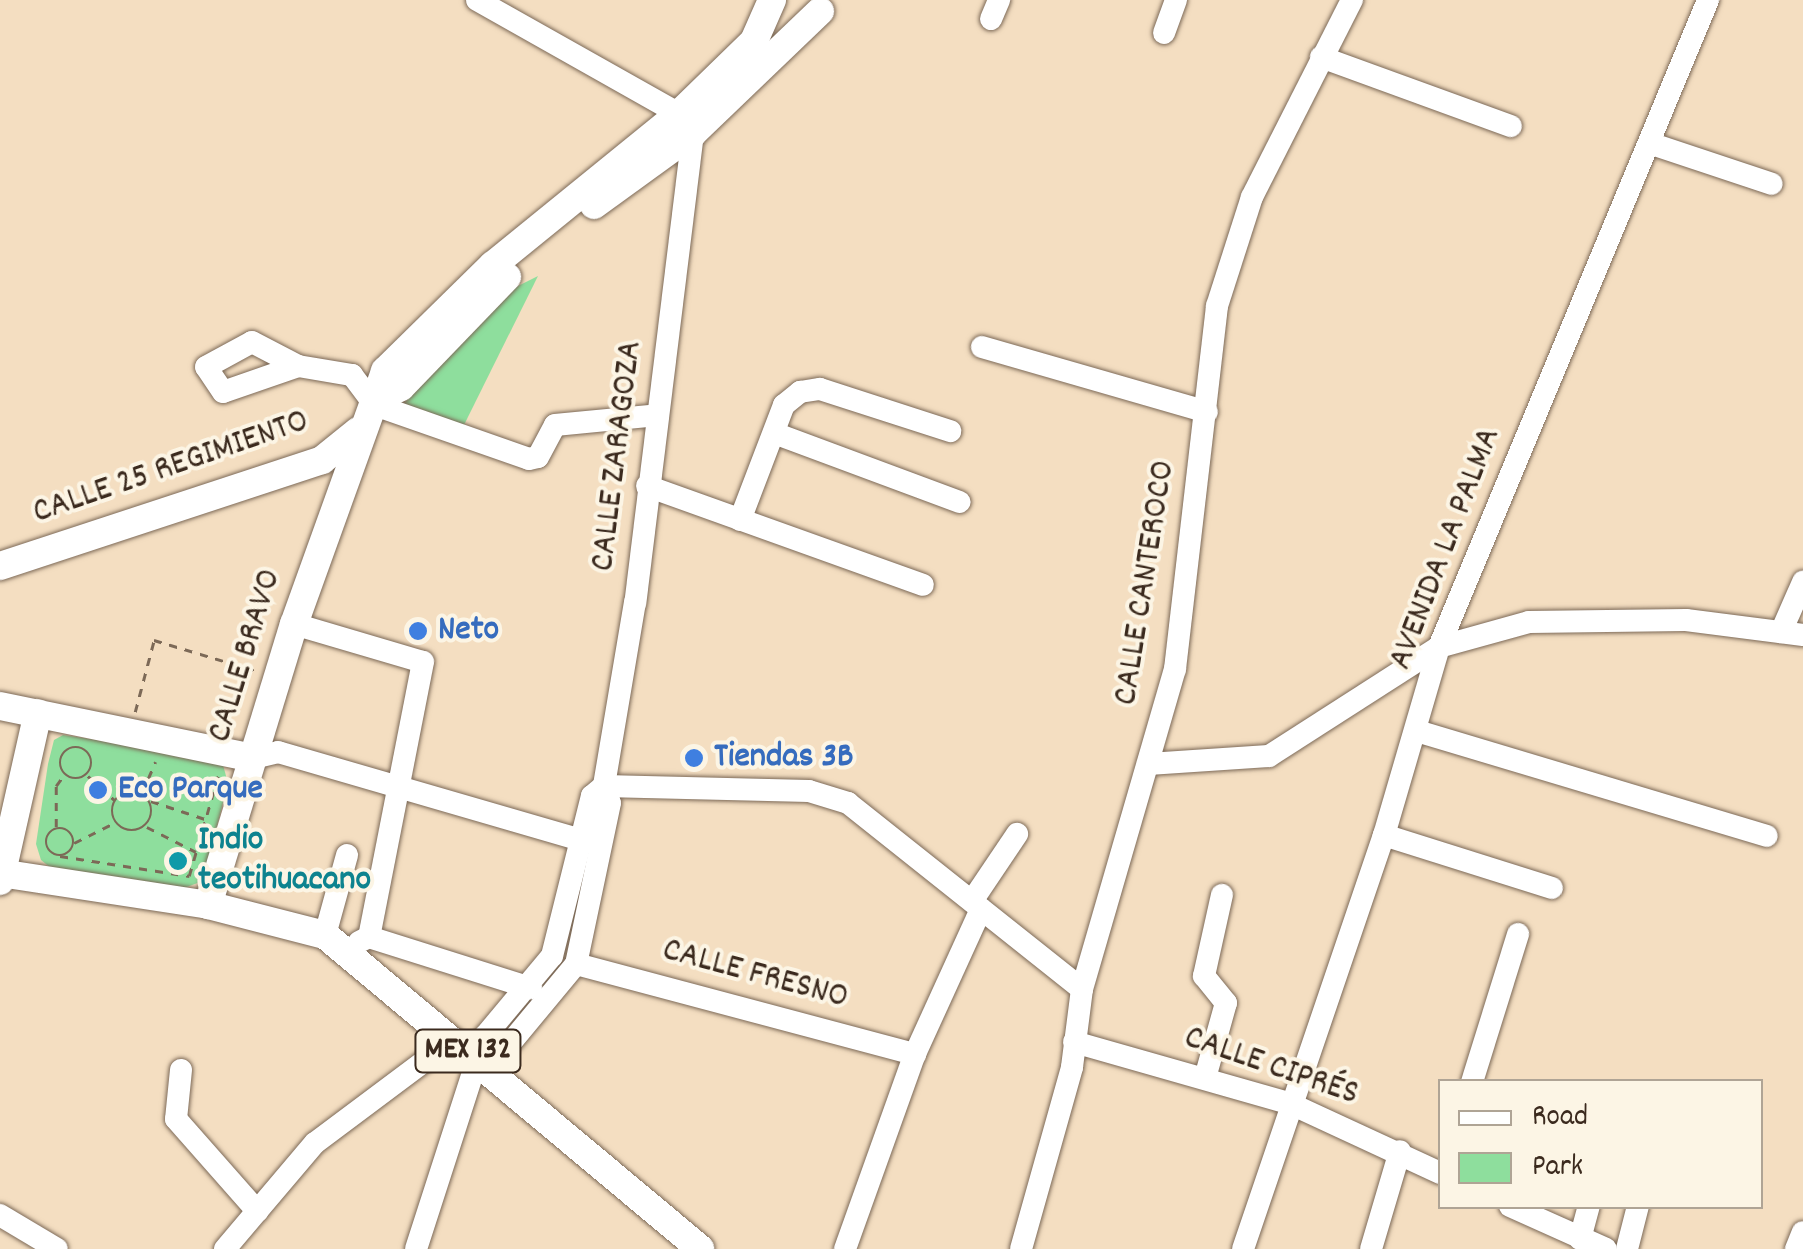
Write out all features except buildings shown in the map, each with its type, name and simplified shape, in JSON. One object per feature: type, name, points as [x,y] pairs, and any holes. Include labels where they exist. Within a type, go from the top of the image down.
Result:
[{"type":"main road","points":[[686,123],[754,42],[772,0]]},
{"type":"main road","points":[[789,0],[830,5]]},
{"type":"main road","points":[[359,430],[377,402],[400,388],[504,280],[830,5]]},
{"type":"main road","name":"CALLE 25 REGIMIENTO","points":[[0,566],[322,460],[359,430]]},
{"type":"main road","name":"CALLE BRAVO","points":[[208,905],[294,624],[359,430]]},
{"type":"main road","points":[[0,706],[130,728],[254,758]]},
{"type":"main road","points":[[2,876],[38,713]]},
{"type":"main road","name":"MEX 132","points":[[2,876],[208,905],[347,940],[454,1039],[700,1249]]},
{"type":"street","points":[[476,0],[686,123]]},
{"type":"street","points":[[1164,33],[1176,0]]},
{"type":"street","name":"CALLE CANTEROCO","points":[[1022,1249],[1074,1042],[1082,989],[1175,669],[1217,306],[1233,249],[1321,57],[1352,0]]},
{"type":"street","name":"AVENIDA LA PALMA","points":[[1243,1249],[1384,835],[1417,731],[1438,647],[1652,144],[1708,0]]},
{"type":"street","points":[[1321,57],[1511,126]]},
{"type":"street","name":"CALLE ZARAGOZA","points":[[480,1061],[503,1052],[576,964],[610,803],[604,786],[658,414],[686,123]]},
{"type":"street","points":[[1652,144],[1772,184]]},
{"type":"street","points":[[982,347],[1207,412]]},
{"type":"street","points":[[298,366],[352,375],[377,402],[534,459],[556,425],[658,414]]},
{"type":"street","points":[[740,520],[784,404],[820,388],[950,430]]},
{"type":"street","points":[[774,432],[960,502]]},
{"type":"street","points":[[647,486],[923,585]]},
{"type":"street","points":[[1148,764],[1269,756],[1438,647],[1557,620],[1686,620],[1792,634],[1803,582]]},
{"type":"street","points":[[294,624],[423,662],[402,788],[347,940]]},
{"type":"street","points":[[1417,731],[1767,836]]},
{"type":"street","points":[[254,758],[278,752],[581,840]]},
{"type":"street","points":[[604,786],[829,796],[861,811],[1082,989]]},
{"type":"street","name":"CALLE ZARAGOZA","points":[[416,1249],[485,1036],[531,988],[552,956],[592,796],[604,786]]},
{"type":"street","points":[[845,1249],[915,1054],[976,905],[1017,834]]},
{"type":"street","points":[[1384,835],[1552,888]]},
{"type":"street","points":[[347,855],[347,940]]},
{"type":"street","points":[[1204,1078],[1226,1002],[1204,976],[1222,895]]},
{"type":"street","points":[[1473,1079],[1518,934]]},
{"type":"street","points":[[347,940],[531,988]]},
{"type":"street","name":"CALLE FRESNO","points":[[576,964],[915,1054]]},
{"type":"street","points":[[225,1249],[315,1143],[454,1039]]},
{"type":"street","name":"CALLE CIPRÉS","points":[[1074,1042],[1291,1104],[1400,1150],[1438,1171]]},
{"type":"street","points":[[181,1070],[176,1119],[257,1211]]},
{"type":"street","points":[[1371,1249],[1400,1150]]},
{"type":"street","points":[[1516,1209],[1606,1249]]},
{"type":"street","points":[[1580,1238],[1588,1209]]},
{"type":"street","points":[[1627,1249],[1637,1209]]},
{"type":"street","points":[[0,1215],[58,1249]]},
{"type":"street","points":[[1543,1249],[1550,1226]]},
{"type":"street","points":[[1796,1249],[1803,1232]]},
{"type":"path","points":[[130,728],[154,640],[278,677]]},
{"type":"path","points":[[64,774],[59,762],[72,747],[90,756],[87,775]]},
{"type":"path","points":[[142,793],[156,758],[172,762]]},
{"type":"path","points":[[64,774],[56,786],[57,828],[46,846],[60,856],[189,876],[220,772],[204,768]]},
{"type":"path","points":[[64,774],[87,775],[115,800]]},
{"type":"path","points":[[115,800],[127,792],[142,793],[149,801],[206,819]]},
{"type":"path","points":[[114,822],[115,800]]},
{"type":"path","points":[[146,826],[149,801]]},
{"type":"path","points":[[114,822],[129,831],[146,826],[196,852]]},
{"type":"path","points":[[60,856],[74,843],[114,822]]},
{"type":"path","points":[[57,828],[70,831],[74,843]]},
{"type":"green space","points":[[538,276],[463,427],[401,406],[514,288]]},
{"type":"green space","points":[[63,735],[206,756],[223,765],[228,783],[203,881],[184,888],[51,868],[41,860],[36,844],[48,764],[54,740]]},
{"type":"place","name":"Neto","points":[[418,631]]},
{"type":"place","name":"Tiendas 3B","points":[[694,758]]},
{"type":"place","name":"Eco Parque","points":[[98,790]]},
{"type":"place","name":"Indio teotihuacano","points":[[178,861]]}]
